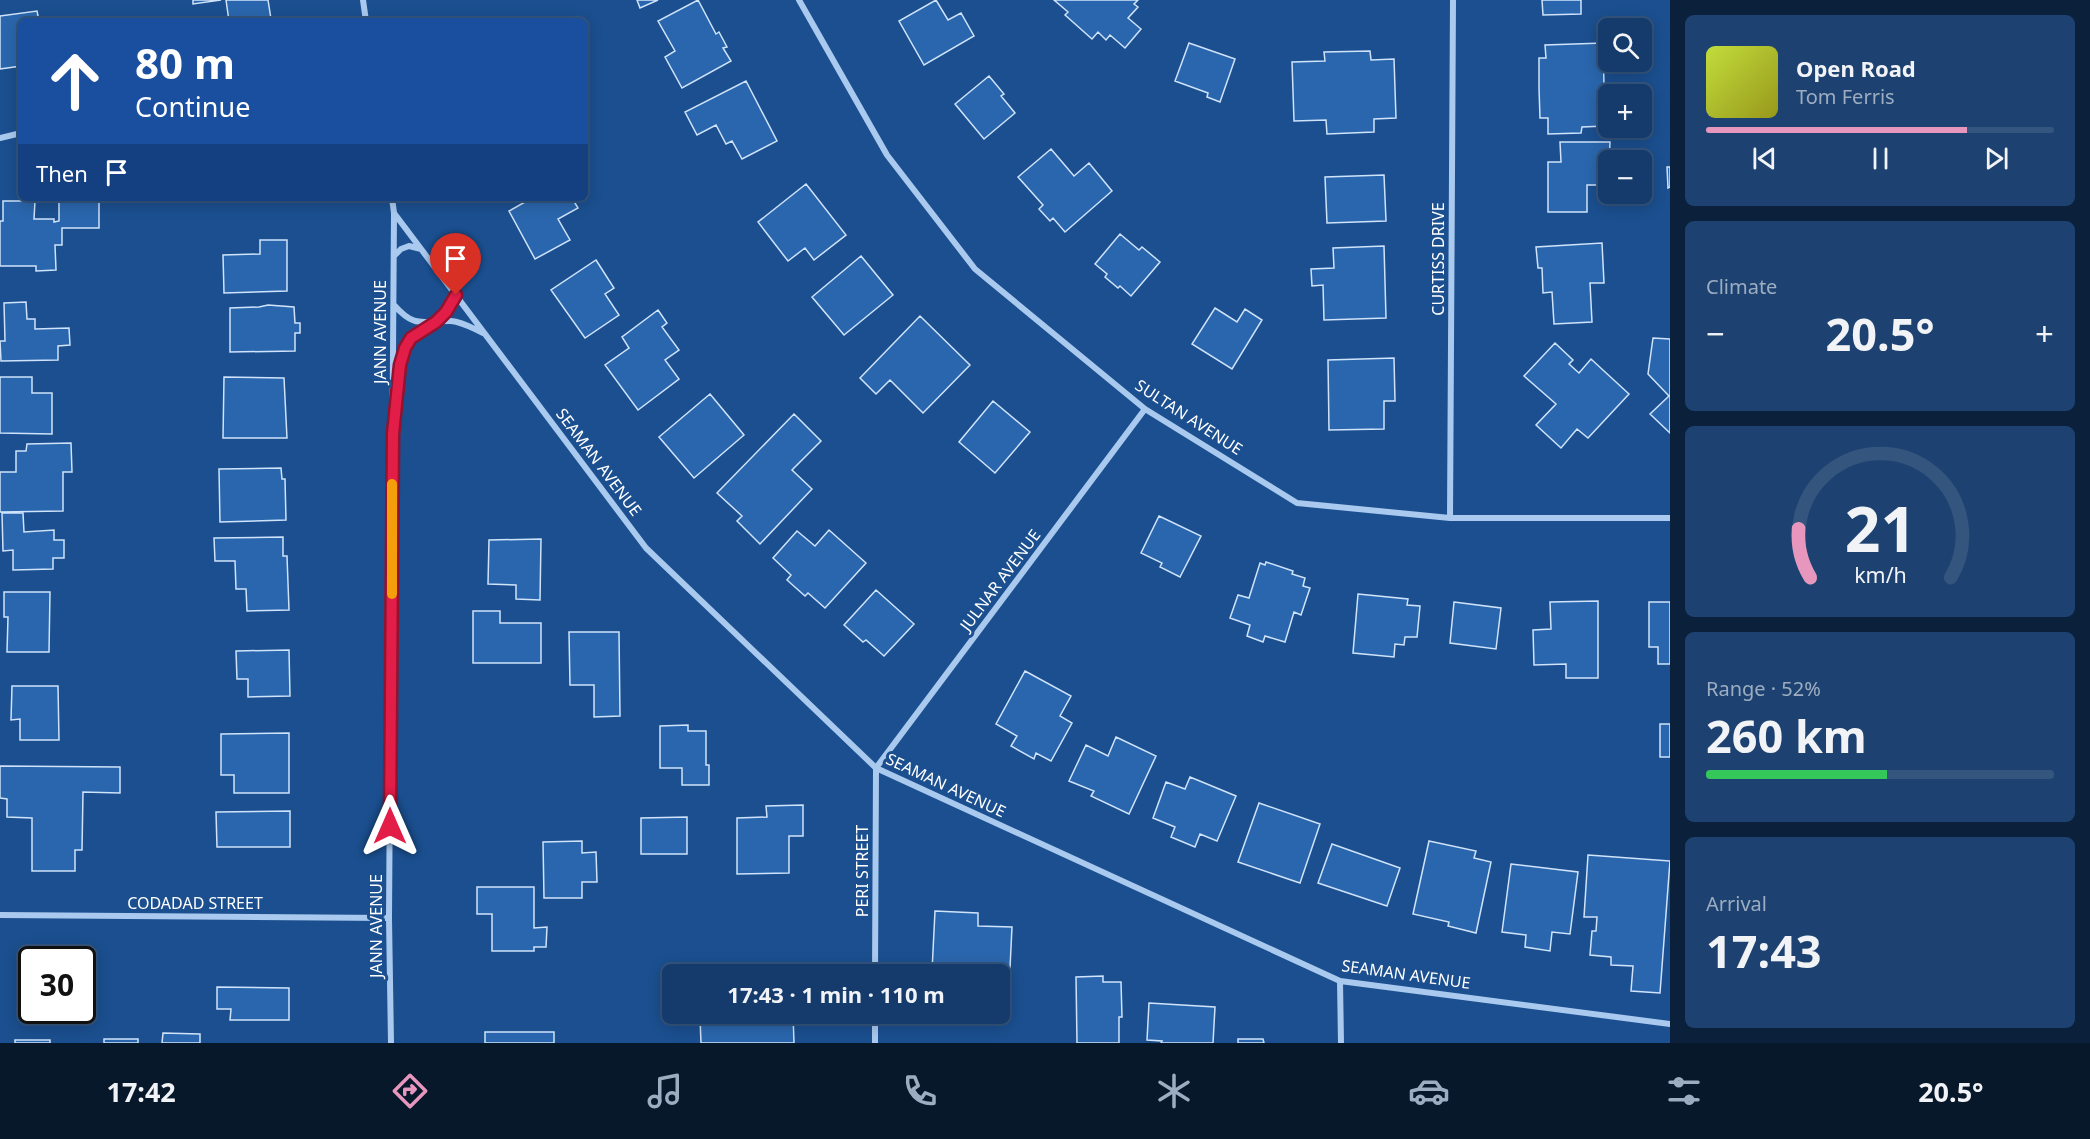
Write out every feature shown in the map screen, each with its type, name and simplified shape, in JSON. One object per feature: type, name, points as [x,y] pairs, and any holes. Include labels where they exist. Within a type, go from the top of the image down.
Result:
[{"type":"street","points":[[363,0],[366,18]]},
{"type":"street","name":"SULTAN AVENUE","points":[[799,0],[887,155],[975,268],[1145,409],[1297,503],[1450,518],[1670,518]]},
{"type":"street","name":"CURTISS DRIVE","points":[[1450,518],[1453,0]]},
{"type":"street","points":[[0,138],[18,134]]},
{"type":"street","name":"JANN AVENUE","points":[[391,1043],[389,918],[394,304],[392,201]]},
{"type":"street","name":"SEAMAN AVENUE","points":[[394,213],[646,548],[876,768],[1340,981],[1670,1024]]},
{"type":"street","points":[[394,256],[401,249],[409,246],[422,250]]},
{"type":"street","points":[[393,434],[400,365],[405,348],[411,338],[436,322],[446,312],[456,295]]},
{"type":"street","points":[[394,304],[411,320],[421,323],[450,321],[465,323],[486,335]]},
{"type":"street","name":"JULNAR AVENUE","points":[[876,768],[1145,409]]},
{"type":"street","name":"PERI STREET","points":[[875,964],[876,768]]},
{"type":"street","name":"CODADAD STREET","points":[[0,915],[389,918]]},
{"type":"street","points":[[1340,981],[1341,1043]]},
{"type":"street","points":[[875,1024],[875,1043]]},
{"type":"building","points":[[193,0],[221,0],[193,4]]},
{"type":"building","points":[[226,0],[268,0],[271,18],[229,18]]},
{"type":"building","points":[[637,0],[658,0],[640,8]]},
{"type":"building","points":[[698,0],[716,34],[719,32],[727,47],[723,48],[731,61],[682,88],[665,57],[675,51],[658,21]]},
{"type":"building","points":[[936,0],[948,20],[961,13],[974,36],[924,65],[899,21]]},
{"type":"building","points":[[1054,0],[1138,0],[1134,4],[1138,7],[1128,18],[1141,29],[1125,48],[1110,35],[1106,40],[1098,32],[1092,39],[1065,15],[1068,12]]},
{"type":"building","points":[[1542,0],[1581,0],[1581,14],[1543,15]]},
{"type":"building","points":[[37,11],[38,18],[18,18],[18,66],[0,69],[0,16]]},
{"type":"building","points":[[1189,43],[1235,59],[1220,102],[1207,97],[1208,93],[1175,81]]},
{"type":"building","points":[[1598,43],[1598,72],[1604,72],[1604,84],[1598,84],[1598,126],[1582,127],[1581,133],[1548,134],[1548,118],[1540,118],[1539,58],[1546,58],[1545,45]]},
{"type":"building","points":[[1370,51],[1371,60],[1394,59],[1396,118],[1374,119],[1374,132],[1327,134],[1326,120],[1294,121],[1292,62],[1325,61],[1324,52]]},
{"type":"building","points":[[989,76],[1004,94],[1001,96],[1015,113],[984,139],[955,104]]},
{"type":"building","points":[[746,81],[777,141],[742,159],[732,141],[726,144],[716,125],[697,135],[685,112]]},
{"type":"building","points":[[1560,142],[1610,142],[1610,150],[1598,150],[1598,185],[1587,185],[1587,212],[1548,212],[1548,162],[1561,162]]},
{"type":"building","points":[[1051,149],[1074,176],[1089,163],[1112,191],[1065,232],[1053,218],[1050,221],[1039,209],[1043,205],[1018,177]]},
{"type":"building","points":[[1667,167],[1670,167],[1670,187],[1668,188]]},
{"type":"building","points":[[1384,175],[1386,221],[1327,223],[1325,177]]},
{"type":"building","points":[[806,184],[846,235],[814,260],[805,248],[788,261],[758,222]]},
{"type":"building","points":[[3,201],[35,201],[34,219],[59,221],[59,201],[99,201],[99,228],[62,228],[62,245],[55,245],[56,270],[36,271],[36,266],[0,266],[0,221],[3,221]]},
{"type":"building","points":[[527,201],[574,201],[578,208],[558,219],[570,240],[535,259],[509,211]]},
{"type":"building","points":[[1120,234],[1139,250],[1142,247],[1160,262],[1131,296],[1105,277],[1107,274],[1095,264]]},
{"type":"building","points":[[260,240],[287,240],[287,291],[224,293],[223,255],[260,254]]},
{"type":"building","points":[[1602,243],[1604,283],[1590,283],[1592,322],[1554,324],[1552,292],[1543,293],[1542,268],[1538,268],[1536,247]]},
{"type":"building","points":[[1384,246],[1386,318],[1324,320],[1323,285],[1312,286],[1311,269],[1334,268],[1333,248]]},
{"type":"building","points":[[861,256],[893,295],[844,335],[812,297]]},
{"type":"building","points":[[596,260],[614,288],[605,294],[619,315],[585,338],[551,290]]},
{"type":"building","points":[[26,302],[27,319],[35,319],[35,329],[69,328],[70,345],[58,346],[58,360],[1,361],[0,341],[5,341],[4,303]]},
{"type":"building","points":[[268,305],[294,307],[295,323],[300,323],[300,333],[295,333],[295,351],[230,352],[230,308]]},
{"type":"building","points":[[1215,308],[1237,322],[1245,309],[1262,320],[1232,369],[1192,344]]},
{"type":"building","points":[[658,310],[667,323],[662,327],[679,350],[665,360],[679,379],[638,410],[605,365],[629,348],[622,337]]},
{"type":"building","points":[[920,316],[970,365],[923,413],[890,380],[876,394],[860,378]]},
{"type":"building","points":[[1653,338],[1670,339],[1670,433],[1650,414],[1669,396],[1648,374]]},
{"type":"building","points":[[1555,343],[1573,360],[1569,364],[1579,373],[1591,359],[1629,394],[1588,438],[1577,429],[1561,448],[1536,425],[1556,404],[1524,376]]},
{"type":"building","points":[[1394,358],[1395,401],[1384,401],[1384,429],[1329,430],[1328,360]]},
{"type":"building","points":[[0,377],[32,377],[32,393],[52,393],[52,434],[0,433]]},
{"type":"building","points":[[224,377],[284,378],[287,438],[223,438]]},
{"type":"building","points":[[710,394],[744,435],[694,478],[659,437]]},
{"type":"building","points":[[993,401],[1030,432],[995,473],[959,442]]},
{"type":"building","points":[[794,414],[821,441],[792,470],[812,489],[760,544],[737,521],[742,516],[717,493]]},
{"type":"building","points":[[71,443],[72,472],[63,472],[63,511],[0,512],[0,472],[16,472],[16,451],[26,451],[27,444]]},
{"type":"building","points":[[281,468],[282,479],[285,479],[286,520],[220,522],[219,469]]},
{"type":"building","points":[[2,513],[23,513],[24,532],[54,530],[54,540],[64,540],[64,558],[53,558],[53,569],[13,570],[13,550],[3,551]]},
{"type":"building","points":[[1159,516],[1201,536],[1180,577],[1160,567],[1162,563],[1141,553]]},
{"type":"building","points":[[829,530],[866,563],[825,608],[808,593],[805,596],[787,580],[791,575],[773,558],[797,531],[815,546]]},
{"type":"building","points":[[283,537],[283,556],[287,556],[289,610],[247,611],[246,589],[236,589],[235,561],[215,561],[214,538]]},
{"type":"building","points":[[541,539],[540,600],[516,599],[516,585],[488,584],[489,540]]},
{"type":"building","points":[[1266,562],[1293,571],[1292,574],[1305,578],[1303,586],[1310,588],[1301,615],[1294,612],[1285,642],[1265,636],[1263,642],[1247,636],[1250,625],[1230,618],[1238,595],[1249,598],[1260,563],[1265,565]]},
{"type":"building","points":[[876,590],[914,624],[884,656],[844,625]]},
{"type":"building","points":[[4,592],[50,592],[49,652],[7,652],[8,617],[4,617]]},
{"type":"building","points":[[1358,594],[1408,599],[1407,605],[1420,606],[1417,637],[1405,637],[1404,645],[1395,644],[1394,657],[1353,653]]},
{"type":"building","points":[[1598,601],[1598,678],[1566,678],[1566,664],[1534,665],[1533,630],[1551,629],[1550,602]]},
{"type":"building","points":[[1454,602],[1501,608],[1496,649],[1450,643]]},
{"type":"building","points":[[1649,602],[1670,602],[1670,664],[1658,664],[1658,647],[1649,647]]},
{"type":"building","points":[[473,611],[500,611],[500,623],[541,623],[541,663],[473,663]]},
{"type":"building","points":[[569,632],[619,632],[620,716],[594,717],[594,685],[570,685]]},
{"type":"building","points":[[289,650],[290,696],[248,697],[248,679],[237,679],[236,651]]},
{"type":"building","points":[[1025,671],[1071,696],[1060,716],[1072,723],[1051,761],[1036,753],[1034,759],[1011,746],[1017,736],[996,724]]},
{"type":"building","points":[[12,686],[58,686],[59,740],[20,740],[20,719],[11,720]]},
{"type":"building","points":[[1660,724],[1670,724],[1670,757],[1660,757]]},
{"type":"building","points":[[688,725],[688,731],[706,731],[706,765],[709,765],[709,785],[682,785],[682,768],[660,768],[660,726]]},
{"type":"building","points":[[289,733],[289,793],[234,793],[234,775],[221,775],[221,734]]},
{"type":"building","points":[[1116,737],[1156,756],[1129,814],[1091,796],[1094,791],[1069,781],[1086,745],[1108,756]]},
{"type":"building","points":[[0,766],[120,767],[120,793],[83,792],[82,850],[75,850],[75,871],[32,871],[32,818],[7,817],[7,799],[0,798]]},
{"type":"building","points":[[1190,777],[1236,796],[1217,841],[1200,834],[1195,847],[1171,837],[1175,827],[1153,818],[1166,782],[1185,789]]},
{"type":"building","points":[[1259,803],[1320,824],[1300,883],[1238,862]]},
{"type":"building","points":[[803,805],[803,836],[789,836],[789,873],[737,874],[737,818],[767,817],[766,806]]},
{"type":"building","points":[[290,811],[290,847],[217,847],[216,812]]},
{"type":"building","points":[[687,817],[687,854],[641,854],[641,818]]},
{"type":"building","points":[[582,841],[582,853],[596,852],[597,882],[582,882],[582,898],[544,898],[543,842]]},
{"type":"building","points":[[1429,841],[1476,851],[1474,858],[1491,862],[1476,933],[1448,926],[1449,922],[1413,914]]},
{"type":"building","points":[[1332,844],[1400,868],[1387,906],[1318,883]]},
{"type":"building","points":[[1588,855],[1670,861],[1660,993],[1631,991],[1633,966],[1611,965],[1611,957],[1590,955],[1592,931],[1596,931],[1597,917],[1584,917]]},
{"type":"building","points":[[1511,864],[1578,872],[1570,934],[1552,932],[1550,951],[1525,947],[1526,935],[1502,932]]},
{"type":"building","points":[[477,887],[534,887],[534,928],[547,927],[546,947],[534,947],[534,951],[492,951],[492,914],[477,914]]},
{"type":"building","points":[[935,911],[978,913],[978,926],[1012,927],[1010,968],[1010,964],[932,964]]},
{"type":"building","points":[[1103,976],[1103,982],[1121,982],[1122,1017],[1119,1017],[1119,1043],[1077,1043],[1076,977]]},
{"type":"building","points":[[217,987],[289,988],[289,1020],[230,1020],[231,1009],[217,1009]]},
{"type":"building","points":[[1149,1003],[1215,1007],[1213,1043],[1161,1043],[1162,1041],[1147,1040]]},
{"type":"building","points":[[700,1024],[793,1024],[794,1043],[701,1043]]},
{"type":"building","points":[[485,1032],[554,1032],[554,1043],[485,1043]]},
{"type":"building","points":[[163,1033],[200,1034],[200,1043],[162,1043]]},
{"type":"building","points":[[104,1039],[138,1039],[138,1043],[104,1043]]},
{"type":"building","points":[[1238,1039],[1263,1039],[1264,1043],[1238,1043]]},
{"type":"building","points":[[15,1040],[50,1040],[50,1043],[15,1043]]},
{"type":"slow traffic","points":[[392,484],[392,594]]},
{"type":"route","points":[[390,826],[393,434],[400,365],[411,338],[436,322],[446,312],[456,295]]}]
